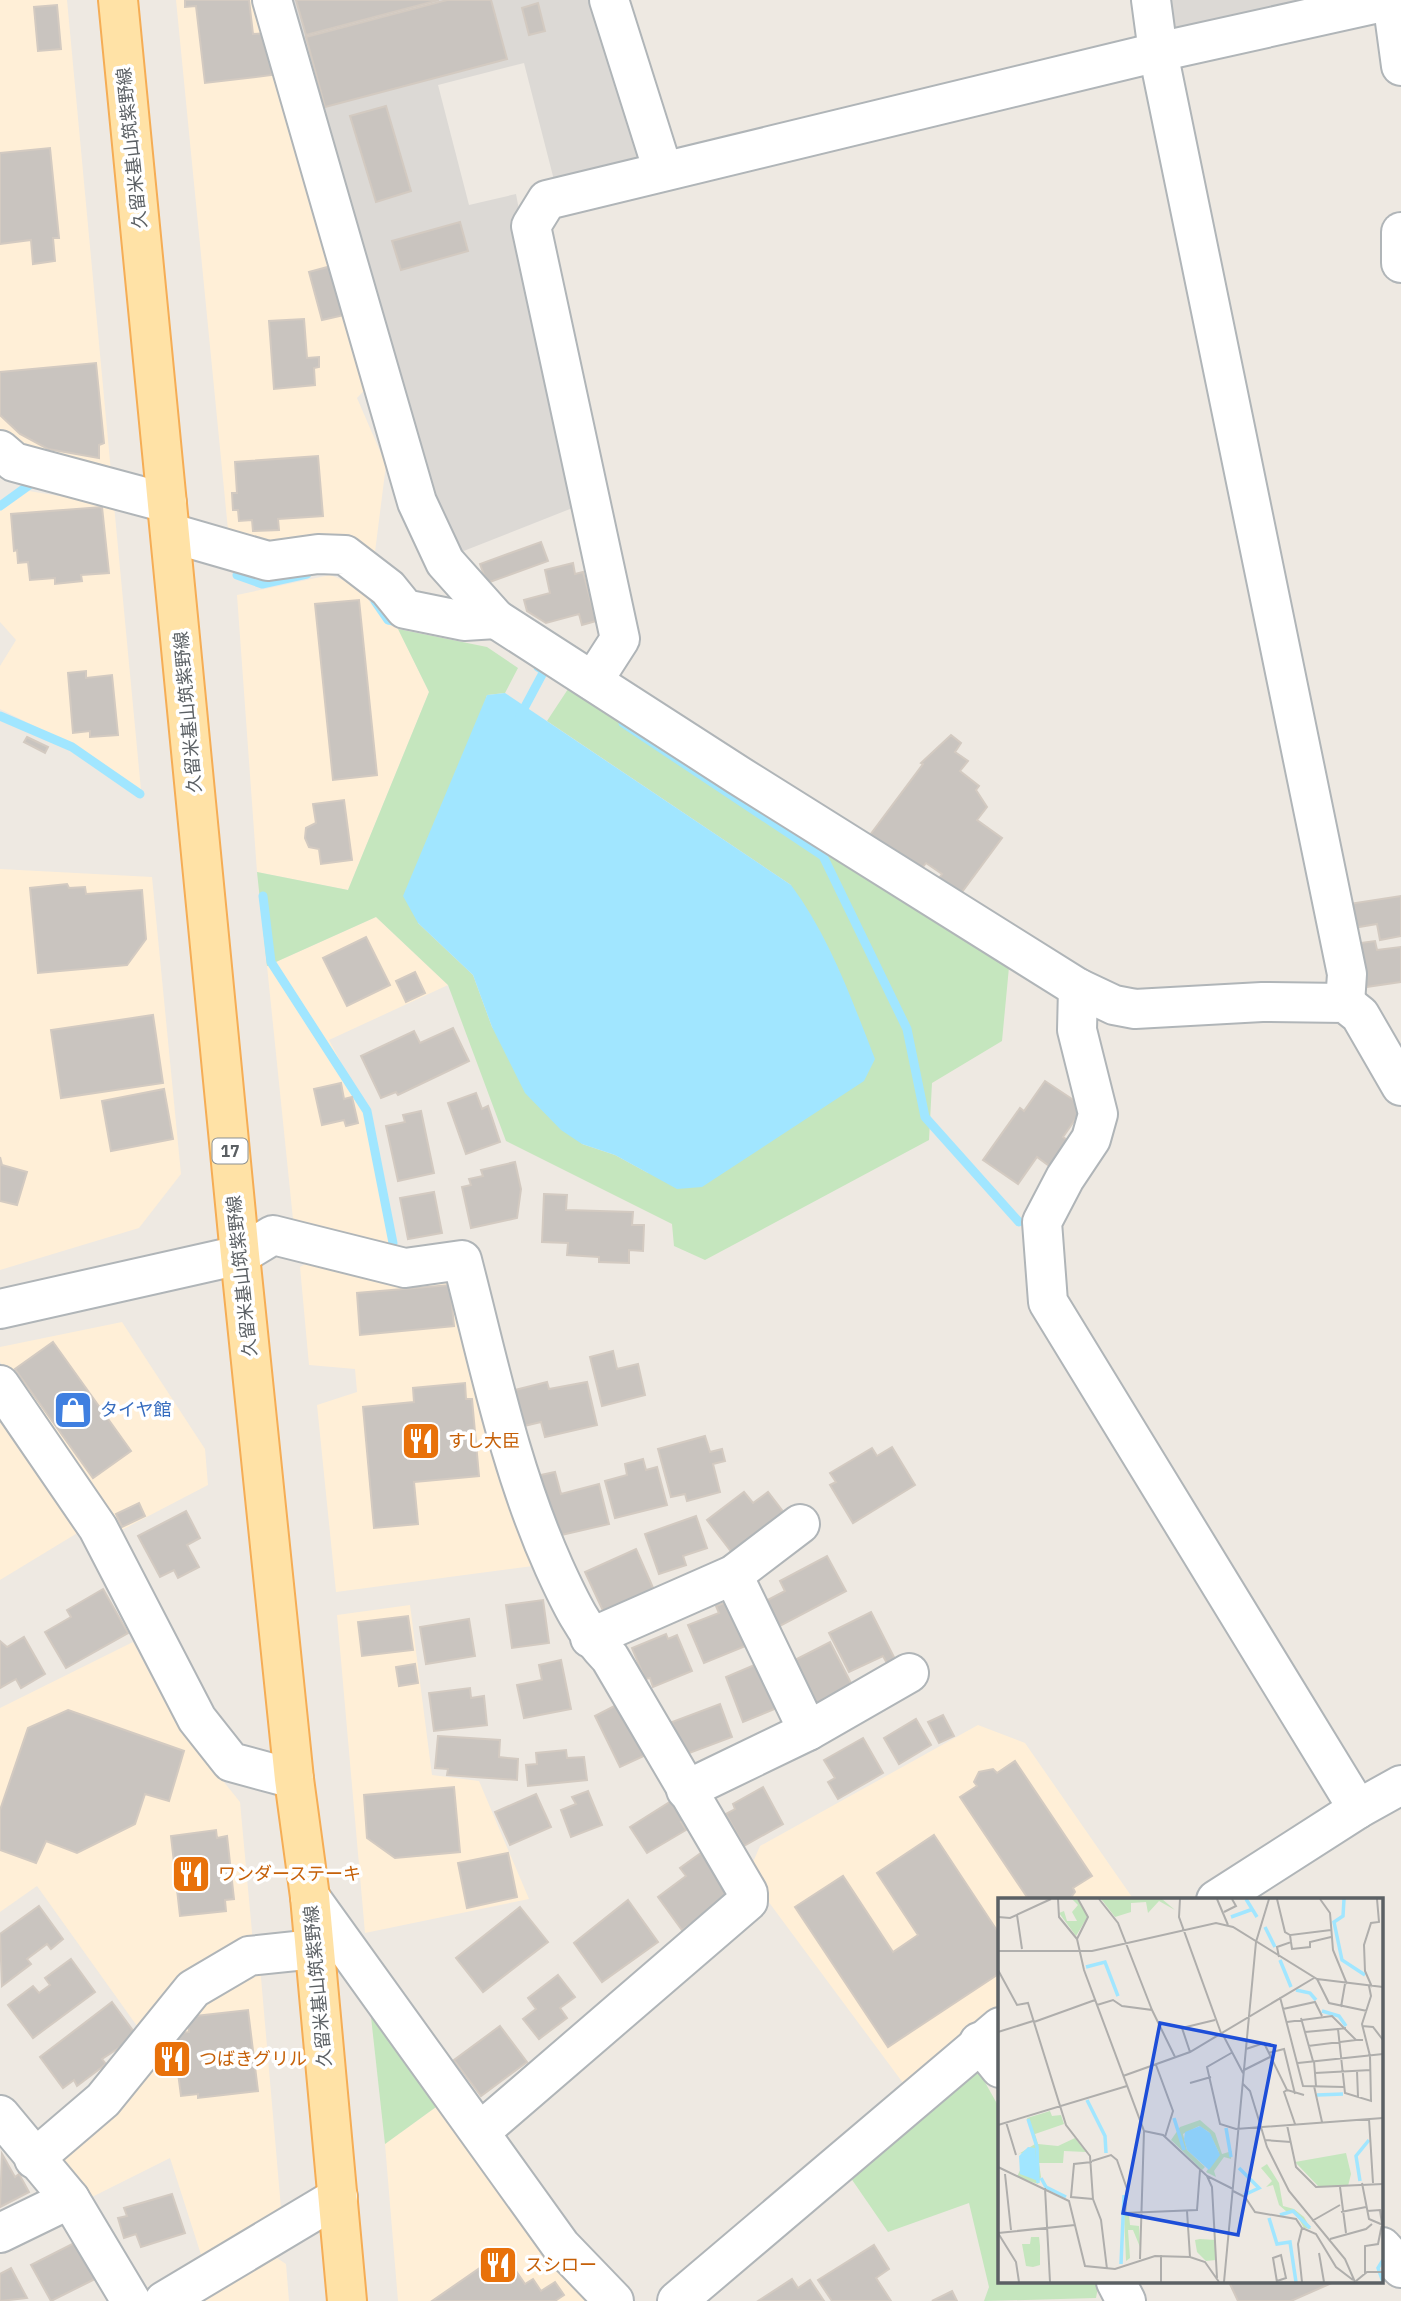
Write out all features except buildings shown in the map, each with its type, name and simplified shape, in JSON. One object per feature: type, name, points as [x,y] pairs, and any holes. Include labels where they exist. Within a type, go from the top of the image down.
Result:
[{"type":"main road","name":"久留米基山筑紫野線","points":[[118,0],[293,1779],[310,1897],[347,2301]]},
{"type":"street","points":[[272,0],[417,502],[445,562],[496,619],[1078,988],[1114,1005],[1135,1009],[1262,1002],[1345,1003],[1360,1015],[1401,1086]]},
{"type":"street","points":[[609,0],[663,171]]},
{"type":"street","points":[[1151,0],[1158,52],[1347,974],[1345,1003]]},
{"type":"street","points":[[593,681],[620,639],[531,226],[547,200],[1158,52],[1383,2],[1393,7],[1401,66]]},
{"type":"street","points":[[1401,232],[1401,263]]},
{"type":"street","points":[[9,466],[169,518],[268,561],[318,554],[345,555],[388,588],[405,609],[464,621],[496,619]]},
{"type":"street","points":[[1078,988],[1077,1030],[1098,1114],[1091,1139],[1065,1178],[1042,1222],[1048,1302],[1357,1809]]},
{"type":"street","points":[[0,1309],[240,1255],[273,1236],[405,1268],[463,1260],[516,1469],[533,1520],[590,1638],[610,1658],[748,1893],[748,1901],[481,2131]]},
{"type":"street","points":[[0,1385],[98,1528],[197,1719],[231,1762],[293,1779]]},
{"type":"street","points":[[590,1638],[733,1575],[800,1524]]},
{"type":"street","points":[[733,1575],[808,1731]]},
{"type":"street","points":[[686,1790],[808,1731],[909,1673]]},
{"type":"street","points":[[1219,1898],[1357,1809],[1401,1785]]},
{"type":"street","points":[[310,1897],[481,2131],[561,2246],[614,2301]]},
{"type":"street","points":[[34,2159],[103,2100],[193,1989],[248,1956],[315,1949]]},
{"type":"street","points":[[677,2301],[993,2046]]},
{"type":"street","points":[[0,2115],[34,2159],[71,2200],[131,2301]]},
{"type":"street","points":[[164,2301],[338,2197]]},
{"type":"street","points":[[0,2233],[71,2200]]},
{"type":"street","points":[[1384,2249],[1401,2268]]},
{"type":"street","points":[[1117,2284],[1126,2301]]},
{"type":"shaded area","points":[[0,0],[67,0],[111,472],[47,457],[0,431]]},
{"type":"shaded area","points":[[176,0],[260,0],[374,380],[357,398],[386,465],[375,552],[328,540],[229,540]]},
{"type":"shaded area","points":[[285,0],[598,0],[643,168],[555,184],[524,63],[438,85],[469,205],[516,194],[575,507],[456,554],[420,482]]},
{"type":"shaded area","points":[[1165,0],[1301,0],[1168,33]]},
{"type":"shaded area","points":[[29,491],[114,505],[141,790],[73,745],[0,709],[0,666],[16,640],[0,622],[0,511]]},
{"type":"shaded area","points":[[330,575],[358,586],[385,623],[398,629],[429,692],[348,890],[257,872],[237,595]]},
{"type":"shaded area","points":[[0,869],[152,877],[181,1174],[139,1228],[0,1270]]},
{"type":"shaded area","points":[[376,917],[448,985],[329,1040],[370,1116],[397,1257],[294,1229],[267,966]]},
{"type":"shaded area","points":[[314,1259],[437,1273],[456,1285],[541,1565],[336,1592],[317,1405],[357,1392],[355,1369],[309,1365],[300,1267]]},
{"type":"shaded area","points":[[122,1322],[205,1449],[208,1485],[114,1534],[0,1362],[0,1347]]},
{"type":"shaded area","points":[[0,1409],[84,1529],[0,1580]]},
{"type":"shaded area","points":[[410,1605],[432,1775],[479,1781],[529,1899],[365,1933],[337,1615]]},
{"type":"shaded area","points":[[133,1642],[175,1721],[240,1802],[253,1943],[142,2033],[37,1886],[0,1912],[0,1708]]},
{"type":"shaded area","points":[[978,1725],[1025,1743],[1133,1898],[998,1898],[998,2021],[906,2087],[765,1897],[750,1869],[760,1846]]},
{"type":"shaded area","points":[[260,1966],[281,2208],[204,2264],[170,2158],[90,2198],[58,2160],[202,1995]]},
{"type":"shaded area","points":[[447,2099],[600,2301],[398,2301],[385,2144]]},
{"type":"shaded area","points":[[271,2254],[286,2264],[289,2301],[198,2301]]},
{"type":"green space","points":[[398,629],[487,647],[518,668],[505,693],[487,695],[418,923],[473,975],[492,1027],[582,1144],[615,1155],[648,1173],[791,885],[547,721],[572,683],[1009,967],[1002,1041],[932,1083],[929,1140],[705,1260],[674,1246],[672,1224],[506,1141],[448,985],[376,917],[267,966],[257,872],[348,890],[429,692]]},
{"type":"green space","points":[[371,2017],[387,2018],[447,2099],[385,2144]]},
{"type":"green space","points":[[977,2068],[998,2105],[998,2284],[1099,2284],[1096,2298],[984,2301],[989,2287],[969,2203],[888,2232],[846,2171]]},
{"type":"water","points":[[505,693],[791,885],[817,925],[858,1014],[875,1059],[864,1081],[702,1187],[677,1189],[615,1155],[582,1144],[561,1130],[525,1093],[492,1027],[473,975],[418,923],[403,896],[487,695]]},
{"type":"waterway","points":[[0,506],[32,483],[36,484]]},
{"type":"waterway","points":[[237,575],[262,584],[307,574]]},
{"type":"waterway","points":[[375,601],[388,620],[400,622]]},
{"type":"waterway","points":[[520,716],[544,671],[538,667]]},
{"type":"waterway","points":[[0,716],[72,747],[140,794]]},
{"type":"waterway","points":[[623,723],[823,856],[907,1029],[925,1117],[1019,1222]]},
{"type":"waterway","points":[[263,896],[271,962],[367,1111],[393,1243]]},
{"type":"place","name":"タイヤ館","points":[[73,1410]]},
{"type":"place","name":"すし大臣","points":[[421,1441]]},
{"type":"place","name":"ワンダーステーキ","points":[[191,1874]]},
{"type":"place","name":"つばきグリル","points":[[172,2059]]},
{"type":"place","name":"スシロー","points":[[498,2265]]}]
